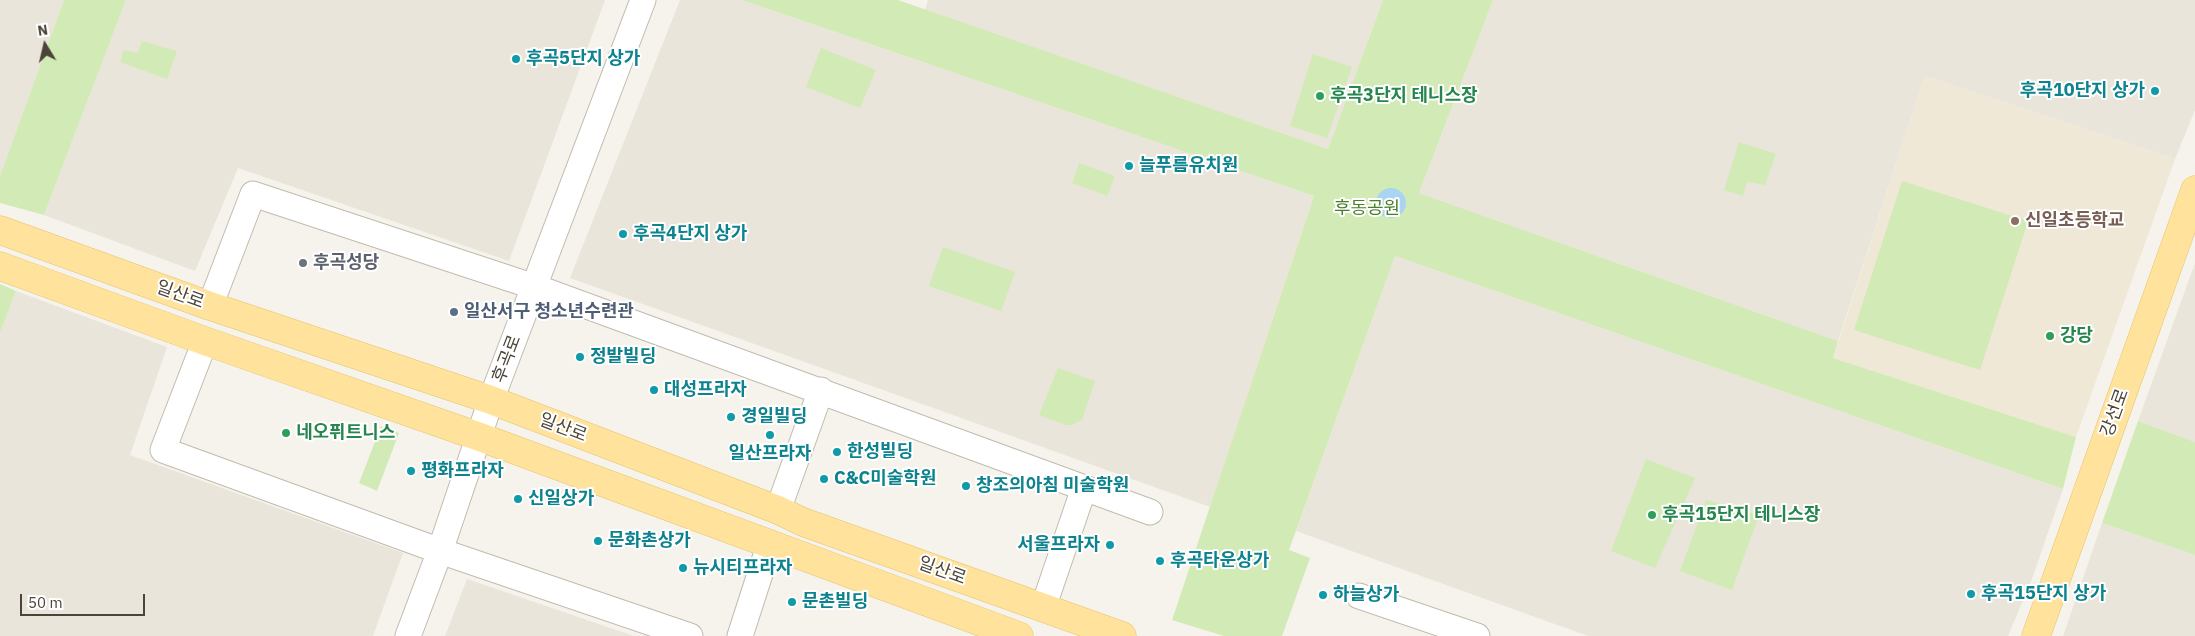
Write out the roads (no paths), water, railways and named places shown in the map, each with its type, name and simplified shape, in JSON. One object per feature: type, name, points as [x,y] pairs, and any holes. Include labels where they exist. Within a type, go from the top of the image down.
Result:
[{"type":"main road","name":"강선로","points":[[2036,636],[2195,190]]},
{"type":"main road","name":"일산로","points":[[0,230],[210,306],[491,400],[778,510],[803,522],[1122,636]]},
{"type":"main road","name":"일산로","points":[[0,266],[480,437],[1019,636]]},
{"type":"street","name":"후곡로","points":[[408,636],[440,551],[491,400],[642,0]]},
{"type":"street","points":[[210,306],[253,194],[534,288],[821,390],[1150,512]]},
{"type":"street","points":[[205,340],[163,450],[440,551],[690,636]]},
{"type":"street","points":[[778,510],[821,390]]},
{"type":"street","points":[[1043,608],[1084,488]]},
{"type":"street","points":[[740,636],[770,543]]},
{"type":"street","points":[[1359,596],[1413,625],[1477,636]]},
{"type":"water","points":[[1391,188],[1402,192],[1406,203],[1402,214],[1391,218],[1380,214],[1376,203],[1380,192]]},
{"type":"place","name":"후곡5단지 상가","points":[[516,59]]},
{"type":"place","name":"후곡10단지 상가","points":[[2155,91]]},
{"type":"place","name":"후곡3단지 테니스장","points":[[1320,96]]},
{"type":"place","name":"늘푸름유치원","points":[[1129,166]]},
{"type":"place","name":"신일초등학교","points":[[2015,221]]},
{"type":"place","name":"후곡4단지 상가","points":[[623,234]]},
{"type":"place","name":"후곡성당","points":[[303,263]]},
{"type":"place","name":"일산서구 청소년수련관","points":[[454,312]]},
{"type":"place","name":"강당","points":[[2050,336]]},
{"type":"place","name":"정발빌딩","points":[[580,357]]},
{"type":"place","name":"대성프라자","points":[[654,390]]},
{"type":"place","name":"경일빌딩","points":[[731,417]]},
{"type":"place","name":"네오퓌트니스","points":[[286,433]]},
{"type":"place","name":"일산프라자","points":[[770,435]]},
{"type":"place","name":"한성빌딩","points":[[837,452]]},
{"type":"place","name":"평화프라자","points":[[411,471]]},
{"type":"place","name":"C&C미술학원","points":[[824,479]]},
{"type":"place","name":"창조의아침 미술학원","points":[[966,486]]},
{"type":"place","name":"신일상가","points":[[518,499]]},
{"type":"place","name":"후곡15단지 테니스장","points":[[1652,515]]},
{"type":"place","name":"문화촌상가","points":[[598,541]]},
{"type":"place","name":"서울프라자","points":[[1110,545]]},
{"type":"place","name":"후곡타운상가","points":[[1160,561]]},
{"type":"place","name":"뉴시티프라자","points":[[683,568]]},
{"type":"place","name":"후곡15단지 상가","points":[[1971,594]]},
{"type":"place","name":"하늘상가","points":[[1323,595]]},
{"type":"place","name":"문촌빌딩","points":[[792,602]]},
{"type":"park label","name":"후동공원","points":[[1367,209]]}]
